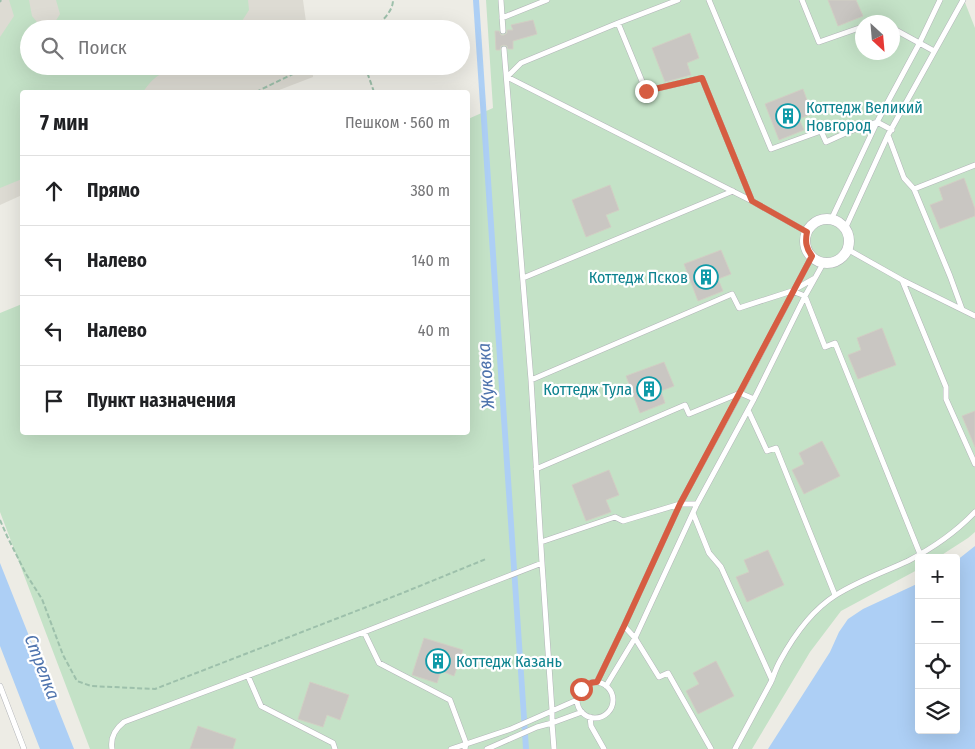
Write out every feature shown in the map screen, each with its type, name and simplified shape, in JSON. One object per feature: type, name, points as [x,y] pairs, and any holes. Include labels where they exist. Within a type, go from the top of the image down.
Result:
[{"type":"street","points":[[824,219],[837,221],[846,229],[849,242],[847,249],[838,260],[824,262],[817,260],[808,251],[806,245],[807,232],[817,222],[824,219]]},
{"type":"lane","points":[[501,0],[503,31]]},
{"type":"lane","points":[[502,18],[547,0]]},
{"type":"lane","points":[[507,77],[520,63],[678,0]]},
{"type":"lane","points":[[709,0],[771,148],[821,131],[826,142],[877,122]]},
{"type":"lane","points":[[802,0],[819,42],[855,29]]},
{"type":"lane","points":[[831,220],[877,122],[919,44],[940,0]]},
{"type":"lane","points":[[846,229],[890,132],[963,0]]},
{"type":"lane","points":[[618,23],[646,91],[702,78],[752,201]]},
{"type":"lane","points":[[900,33],[934,51]]},
{"type":"lane","points":[[504,50],[531,380],[554,749]]},
{"type":"lane","points":[[507,77],[752,201],[807,232]]},
{"type":"lane","points":[[877,122],[890,132],[904,178],[914,189],[962,309]]},
{"type":"lane","points":[[914,189],[975,165]]},
{"type":"lane","points":[[523,278],[732,191]]},
{"type":"lane","points":[[847,249],[902,280],[975,316]]},
{"type":"lane","points":[[597,682],[680,504],[812,256]]},
{"type":"lane","points":[[606,686],[635,638],[697,504],[754,399],[824,262]]},
{"type":"lane","points":[[531,380],[732,294],[739,308],[792,291],[816,278]]},
{"type":"lane","points":[[902,280],[946,387],[946,399],[975,464]]},
{"type":"lane","points":[[792,291],[805,296],[825,347],[834,343],[920,554],[948,536],[975,512]]},
{"type":"lane","points":[[536,469],[685,405],[688,414],[740,392],[754,399]]},
{"type":"lane","points":[[748,410],[767,451],[776,448],[835,595]]},
{"type":"lane","points":[[541,542],[615,517],[623,521],[680,504],[697,504]]},
{"type":"lane","points":[[693,513],[709,553],[721,567],[772,680]]},
{"type":"lane","points":[[735,749],[791,643],[818,609],[835,595],[915,556]]},
{"type":"lane","points":[[112,749],[111,744],[115,729],[124,722],[542,563]]},
{"type":"lane","points":[[624,626],[635,638],[660,677],[668,673],[711,749]]},
{"type":"lane","points":[[364,632],[379,663],[450,700],[466,746]]},
{"type":"lane","points":[[248,676],[261,706],[332,743],[336,749]]},
{"type":"lane","points":[[591,682],[597,682],[606,686],[612,696],[612,702],[607,712],[602,716],[590,717],[582,712],[577,700],[581,689],[591,682]]},
{"type":"lane","points":[[0,686],[24,749]]},
{"type":"lane","points":[[450,749],[466,746],[511,729],[577,700]]},
{"type":"lane","points":[[486,749],[537,727],[552,724],[582,712]]},
{"type":"lane","points":[[590,717],[591,726],[604,749]]},
{"type":"path","points":[[383,20],[393,4],[393,0]]},
{"type":"path","points":[[260,90],[291,75]]},
{"type":"path","points":[[368,75],[373,90]]},
{"type":"path","points":[[0,520],[26,574],[42,599],[63,655],[77,681],[91,686],[155,689],[486,559]]},
{"type":"shaded area","points":[[0,0],[303,0],[306,20],[20,20],[20,75],[313,75],[313,77],[279,90],[20,90],[20,196],[0,205]]},
{"type":"green space","points":[[9,0],[29,0],[32,16],[35,20],[20,20],[20,75],[159,75],[144,90],[20,90],[20,180],[0,188],[0,37],[14,16]]},
{"type":"green space","points":[[56,0],[248,0],[249,10],[243,20],[56,20],[60,14]]},
{"type":"green space","points":[[486,0],[964,0],[975,28],[975,532],[943,554],[915,554],[915,571],[841,611],[810,652],[752,749],[90,749],[0,512],[0,313],[20,305],[20,435],[470,435],[470,118],[493,108]]},
{"type":"water","points":[[473,0],[479,0],[529,749],[523,749]]},
{"type":"water","points":[[975,546],[975,749],[768,749],[830,652],[839,632],[848,619],[863,609],[915,585],[915,734],[960,734],[960,558]]},
{"type":"water","points":[[0,563],[74,749],[40,749],[0,646]]},
{"type":"building","points":[[828,0],[856,0],[863,15],[855,15],[855,19],[838,26]]},
{"type":"building","points":[[533,20],[537,34],[513,41],[513,49],[508,49],[504,45],[501,46],[500,50],[496,50],[495,31],[499,31],[501,35],[504,35],[507,33],[507,30],[513,30],[511,25]]},
{"type":"building","points":[[690,33],[699,58],[687,63],[691,75],[665,82],[652,48]]},
{"type":"building","name":"Коттедж Великий Новгород","points":[[803,89],[812,114],[799,119],[804,130],[779,140],[765,104]]},
{"type":"building","points":[[964,178],[975,209],[975,216],[940,229],[930,205],[943,200],[939,188]]},
{"type":"building","points":[[610,185],[619,210],[606,215],[611,227],[586,237],[572,200]]},
{"type":"building","name":"Коттедж Псков","points":[[721,250],[731,274],[718,279],[723,291],[698,301],[684,264]]},
{"type":"building","points":[[882,328],[896,365],[858,379],[848,355],[861,350],[857,338]]},
{"type":"building","name":"Коттедж Тула","points":[[664,362],[674,386],[661,391],[665,403],[640,413],[626,376]]},
{"type":"building","points":[[975,411],[975,447],[962,416]]},
{"type":"building","points":[[822,441],[840,476],[804,494],[792,470],[804,464],[799,453]]},
{"type":"building","points":[[609,470],[619,495],[606,500],[611,512],[586,521],[572,485]]},
{"type":"building","points":[[768,550],[784,585],[747,602],[736,577],[749,572],[744,560]]},
{"type":"building","name":"Коттедж Казань","points":[[424,638],[463,650],[454,676],[441,671],[437,683],[412,675]]},
{"type":"building","points":[[716,661],[734,696],[698,714],[686,691],[699,684],[693,673]]},
{"type":"building","points":[[310,682],[349,695],[340,720],[327,715],[323,727],[298,719]]},
{"type":"building","points":[[198,726],[236,739],[233,749],[190,749]]},
{"type":"place","name":"Коттедж Великий Новгород","points":[[788,116]]},
{"type":"place","name":"Коттедж Псков","points":[[706,277]]},
{"type":"place","name":"Коттедж Тула","points":[[649,389]]},
{"type":"place","name":"Коттедж Казань","points":[[438,661]]},
{"type":"route","points":[[581,689],[591,682],[597,682],[680,504],[812,256],[806,245],[807,232],[752,201],[702,78],[646,91]]},
{"type":"water label","name":"Жуковка","points":[[486,376]]},
{"type":"water label","name":"Стрелка","points":[[42,667]]}]
